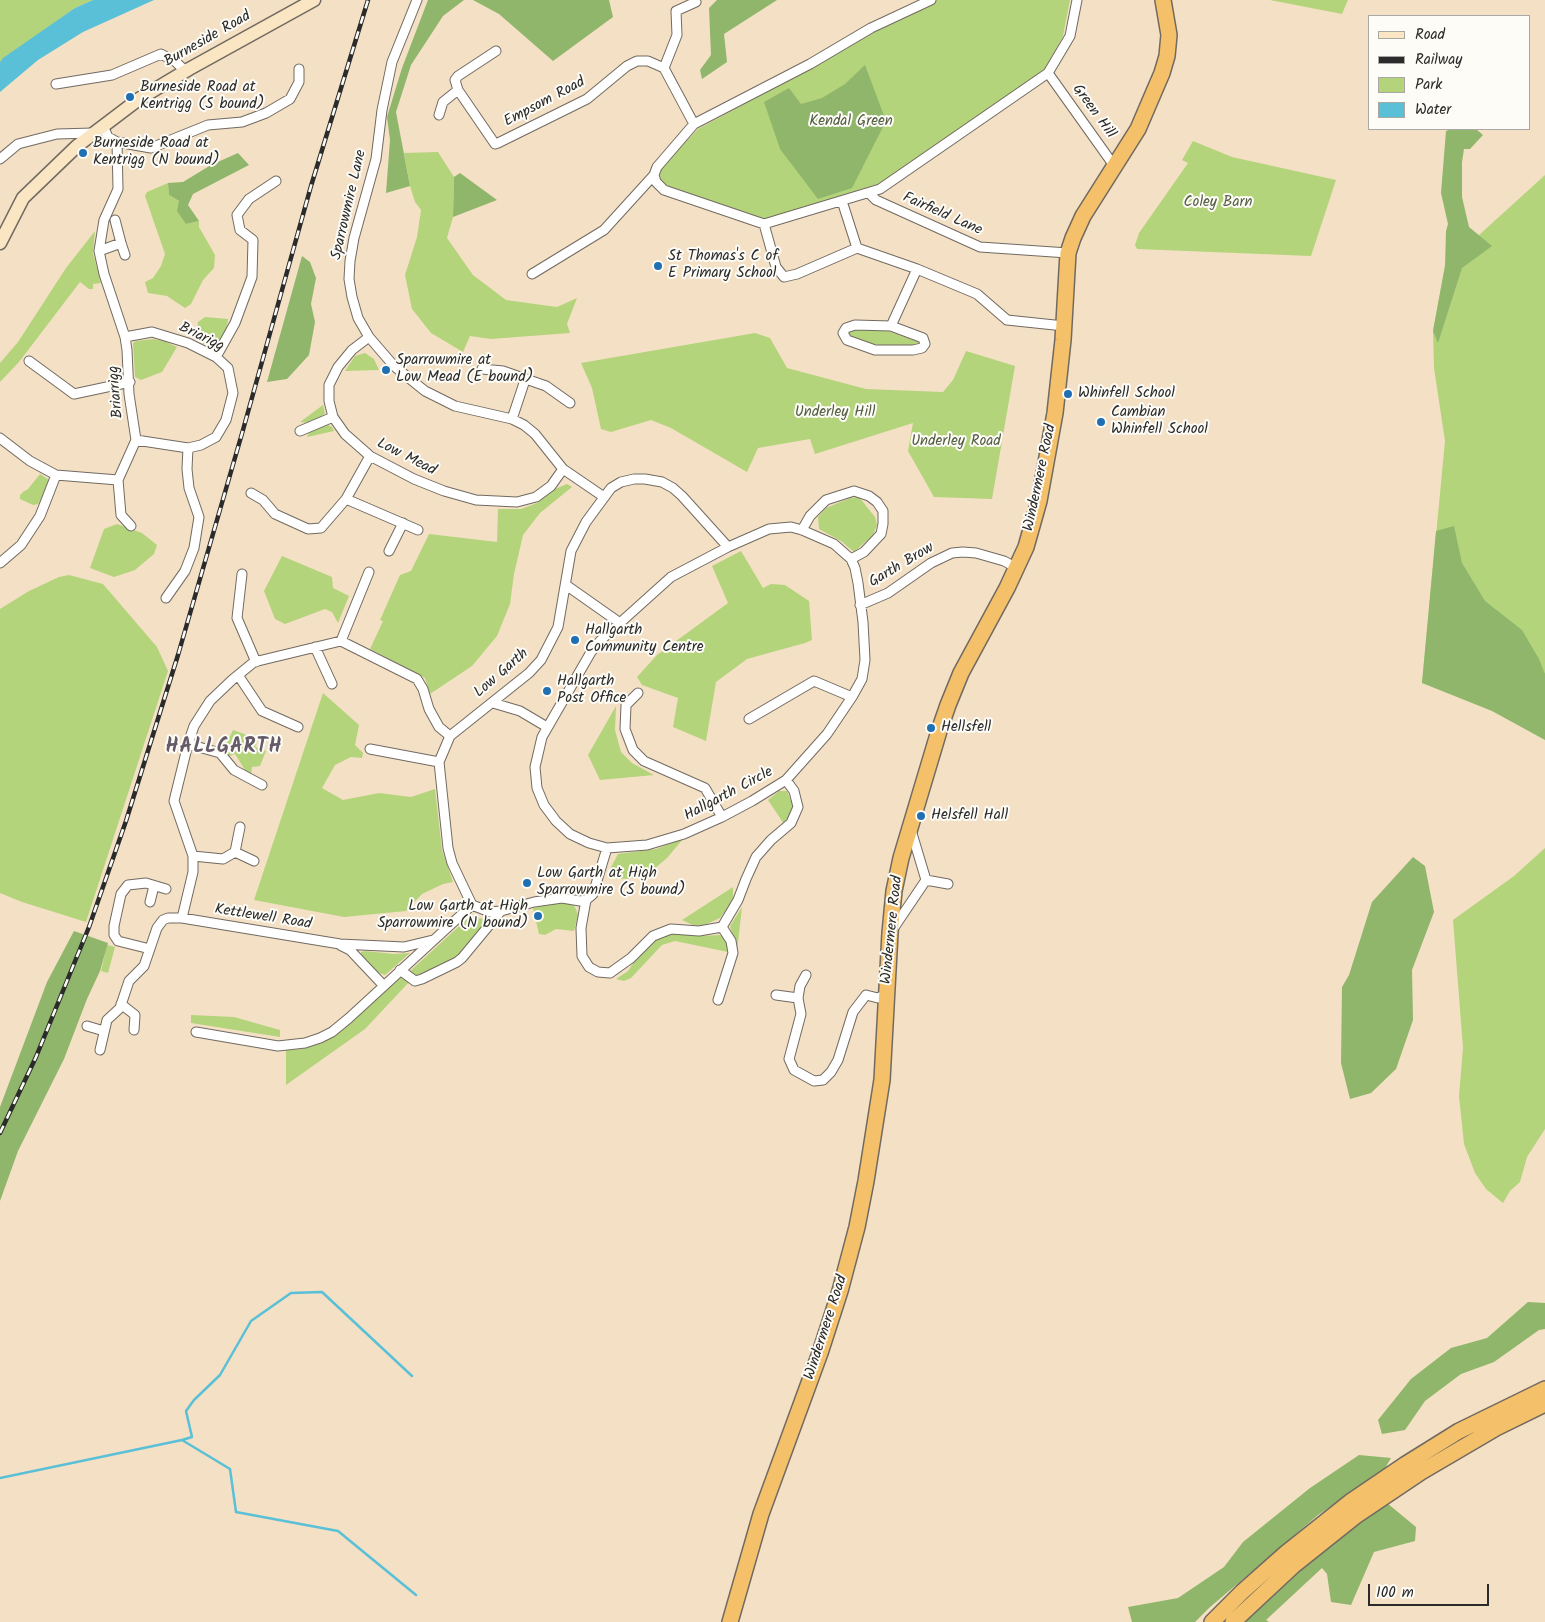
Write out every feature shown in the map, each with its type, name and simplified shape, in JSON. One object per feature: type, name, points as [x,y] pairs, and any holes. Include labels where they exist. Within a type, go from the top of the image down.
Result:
[{"type":"highway","name":"Windermere Road","points":[[730,1622],[761,1514],[820,1353],[851,1252],[866,1181],[878,1109],[890,933],[894,891],[901,858],[938,731],[961,672],[1026,547],[1045,474],[1055,413],[1064,326],[1068,253],[1083,216],[1115,167],[1144,116],[1167,56],[1169,35],[1163,0]]},
{"type":"highway","points":[[1212,1622],[1286,1553],[1350,1502],[1406,1464],[1459,1432],[1545,1389]]},
{"type":"highway","points":[[1233,1622],[1293,1566],[1357,1515],[1421,1472],[1496,1428],[1545,1404]]},
{"type":"street","name":"Burneside Road","points":[[0,243],[23,198],[77,146],[139,99],[185,71],[314,0]]},
{"type":"street","name":"Sparrowmire Lane","points":[[417,0],[392,62],[382,110],[376,159],[354,238],[349,279],[358,318],[369,337],[394,366],[425,391],[455,406],[512,419],[524,425],[535,434],[563,469],[604,497]]},
{"type":"street","points":[[532,274],[604,230],[654,175],[657,167],[694,124],[810,64],[871,28],[931,0]]},
{"type":"street","points":[[654,175],[656,182],[664,190],[764,224],[880,189],[1048,73],[1070,36],[1077,0]]},
{"type":"street","points":[[694,124],[664,68],[677,35],[676,11],[696,2]]},
{"type":"street","points":[[440,115],[443,102],[458,90],[455,80],[458,76],[496,50]]},
{"type":"street","points":[[56,84],[112,75],[160,54],[176,62],[185,71]]},
{"type":"street","name":"Empsom Road","points":[[458,90],[491,141],[495,144],[587,99],[627,66],[637,61],[648,61],[664,68]]},
{"type":"street","points":[[0,159],[18,144],[57,134],[98,130],[117,142],[151,148],[208,126],[242,122],[258,116],[290,99],[299,82],[299,69]]},
{"type":"street","name":"Green Hill","points":[[1048,73],[1115,167]]},
{"type":"street","name":"Briarrigg","points":[[117,142],[118,189],[104,220],[100,251],[104,274],[128,350],[129,394],[136,440]]},
{"type":"street","points":[[216,357],[235,323],[252,277],[253,240],[240,230],[236,215],[249,199],[276,181]]},
{"type":"street","name":"Fairfield Lane","points":[[869,193],[876,200],[980,248],[1068,253]]},
{"type":"street","points":[[842,201],[857,248]]},
{"type":"street","points":[[115,220],[125,255]]},
{"type":"street","points":[[764,224],[776,267],[784,277],[797,274],[857,248],[917,269],[977,294],[1007,320],[1064,326]]},
{"type":"street","points":[[100,251],[121,243]]},
{"type":"street","points":[[891,326],[917,269]]},
{"type":"street","points":[[855,324],[891,326],[923,338],[925,344],[922,348],[913,350],[875,350],[847,340],[843,333],[846,328],[855,324]]},
{"type":"street","name":"Briarigg","points":[[125,337],[152,332],[188,344],[216,357],[228,368],[233,392],[226,420],[216,437],[201,445],[188,448],[136,440]]},
{"type":"street","name":"Low Mead","points":[[369,337],[352,350],[338,367],[329,385],[329,401],[333,417],[344,434],[370,456],[414,479],[444,491],[476,500],[517,502],[536,496],[551,486],[563,469]]},
{"type":"street","points":[[29,361],[74,394],[130,382]]},
{"type":"street","points":[[482,369],[503,371],[546,386],[570,403]]},
{"type":"street","points":[[512,419],[525,380]]},
{"type":"street","points":[[300,431],[333,417]]},
{"type":"street","points":[[1,440],[30,461],[56,475],[118,480]]},
{"type":"street","points":[[131,526],[121,514],[118,480],[136,440]]},
{"type":"street","points":[[166,598],[185,571],[194,548],[199,517],[189,488],[187,469],[188,448]]},
{"type":"street","points":[[251,493],[263,500],[275,514],[308,529],[321,528],[346,498],[370,456]]},
{"type":"street","points":[[0,563],[21,545],[40,516],[56,475]]},
{"type":"street","name":"Low Garth","points":[[472,905],[452,863],[448,848],[439,762],[450,736],[471,717],[493,703],[529,673],[541,660],[558,627],[570,551],[586,522],[611,488],[621,482],[645,479],[662,482],[673,488],[728,547]]},
{"type":"street","points":[[802,530],[810,516],[826,500],[854,491],[869,496],[877,502],[883,511],[881,534],[864,552],[851,559]]},
{"type":"street","points":[[346,498],[418,530]]},
{"type":"street","points":[[389,551],[402,524]]},
{"type":"street","name":"Hallgarth Circle","points":[[791,528],[802,530],[834,544],[851,559],[858,583],[863,622],[865,660],[862,679],[827,734],[786,780],[722,817],[684,834],[647,845],[607,848],[589,843],[570,834],[556,821],[544,805],[537,788],[535,767],[538,749],[547,727],[591,652],[601,640],[671,577],[728,547],[770,529],[791,528]]},
{"type":"street","name":"Garth Brow","points":[[860,605],[888,593],[931,562],[952,553],[976,553],[1016,568]]},
{"type":"street","points":[[341,641],[369,572]]},
{"type":"street","points":[[242,574],[237,618],[256,662]]},
{"type":"street","points":[[566,585],[620,623]]},
{"type":"street","points":[[100,1050],[107,1020],[120,1008],[128,981],[144,966],[157,928],[163,920],[168,918],[182,918],[193,872],[193,856],[174,801],[194,726],[210,701],[238,675],[256,662],[341,641],[417,679],[423,689],[429,710],[439,727],[450,736]]},
{"type":"street","points":[[315,647],[332,684]]},
{"type":"street","points":[[238,675],[262,711],[298,727]]},
{"type":"street","points":[[749,719],[814,682],[852,697]]},
{"type":"street","points":[[638,693],[626,705],[625,729],[633,750],[644,761],[705,788],[722,817]]},
{"type":"street","points":[[493,703],[520,711],[547,727]]},
{"type":"street","points":[[188,744],[220,753],[234,770],[262,785]]},
{"type":"street","points":[[370,749],[439,762]]},
{"type":"street","points":[[586,900],[582,928],[582,956],[589,967],[598,972],[610,973],[616,970],[653,936],[671,929],[699,932],[722,927],[738,900],[756,857],[771,840],[791,823],[798,807],[794,791],[786,780]]},
{"type":"street","points":[[193,856],[223,859],[235,852],[240,827]]},
{"type":"street","points":[[910,827],[926,880]]},
{"type":"street","points":[[196,1032],[278,1046],[305,1043],[332,1032],[472,905],[490,912],[562,898],[586,900],[593,894],[607,848]]},
{"type":"street","points":[[235,852],[254,861]]},
{"type":"street","points":[[926,880],[948,884]]},
{"type":"street","points":[[890,933],[926,880]]},
{"type":"street","points":[[150,949],[118,941],[114,935],[114,926],[122,894],[128,885],[146,883],[166,889]]},
{"type":"street","points":[[150,902],[154,886]]},
{"type":"street","points":[[400,970],[415,981],[457,962],[501,911]]},
{"type":"street","name":"Kettlewell Road","points":[[182,918],[340,944],[404,947],[433,940]]},
{"type":"street","points":[[718,1000],[733,953],[731,941],[722,927]]},
{"type":"street","name":"Kettlewell Road","points":[[340,944],[350,950],[384,986]]},
{"type":"street","points":[[806,975],[800,986],[798,998],[801,1014],[789,1059],[794,1070],[814,1081],[823,1080],[832,1072],[838,1060],[854,1012],[866,995],[878,998],[886,996]]},
{"type":"street","points":[[776,995],[798,998]]},
{"type":"street","points":[[121,1004],[135,1015],[134,1030]]},
{"type":"street","points":[[86,1026],[104,1031]]},
{"type":"green space","points":[[0,0],[93,0],[75,8],[0,62]]},
{"type":"green space","points":[[428,0],[464,0],[443,16],[411,65],[396,112],[410,186],[386,193],[390,140],[387,117],[402,68]]},
{"type":"green space","points":[[473,0],[609,0],[613,17],[553,61],[499,14]]},
{"type":"green space","points":[[717,0],[777,0],[724,34],[727,62],[702,79],[700,70],[711,55],[709,8]]},
{"type":"green space","name":"Kendal Green","points":[[936,0],[1070,0],[1063,36],[1042,74],[878,184],[764,219],[754,218],[669,188],[659,177],[665,163],[698,129],[813,67],[865,35]]},
{"type":"green space","points":[[1270,0],[1348,0],[1342,14]]},
{"type":"green space","points":[[865,65],[886,121],[852,188],[818,199],[780,149],[764,102],[789,88],[801,104],[822,98],[845,84]]},
{"type":"green space","points":[[1477,130],[1483,135],[1470,149],[1464,149],[1462,197],[1469,227],[1492,246],[1462,268],[1438,343],[1433,331],[1445,266],[1448,224],[1441,193],[1446,131]]},
{"type":"green space","name":"Coley Barn","points":[[1193,141],[1232,157],[1336,180],[1311,256],[1137,249],[1135,245],[1139,233],[1188,163],[1182,160]]},
{"type":"green space","points":[[438,152],[454,177],[453,217],[447,238],[473,275],[506,300],[557,307],[577,298],[567,324],[570,333],[491,339],[470,336],[463,352],[431,333],[412,309],[405,275],[417,237],[421,210],[415,202],[410,186],[404,153]]},
{"type":"green space","points":[[238,153],[249,165],[193,194],[188,205],[199,221],[186,224],[177,211],[179,201],[169,195],[168,183],[183,182],[211,165]]},
{"type":"green space","points":[[460,173],[497,200],[453,217],[454,177]]},
{"type":"green space","points":[[1545,175],[1545,736],[1511,706],[1422,683],[1445,441],[1434,368],[1433,331],[1445,266]]},
{"type":"green space","points":[[168,183],[169,195],[179,201],[186,224],[199,221],[199,227],[215,255],[214,268],[203,280],[191,304],[185,308],[167,296],[148,293],[145,282],[153,278],[161,266],[165,254],[145,196],[147,192]]},
{"type":"green space","points":[[95,231],[93,253],[101,283],[93,284],[93,289],[89,289],[80,282],[19,362],[0,382],[0,363],[18,342],[66,268]]},
{"type":"green space","points":[[302,256],[310,262],[316,278],[311,304],[315,322],[309,355],[287,379],[267,382]]},
{"type":"green space","points":[[205,317],[228,319],[222,339],[213,349],[195,339],[198,322]]},
{"type":"green space","points":[[850,331],[888,331],[919,342],[918,345],[896,348],[874,344],[856,340],[849,334]]},
{"type":"green space","points":[[755,333],[770,338],[787,368],[866,389],[943,392],[953,380],[966,351],[1015,366],[992,499],[934,497],[908,451],[913,423],[815,454],[810,439],[758,448],[747,472],[671,428],[651,420],[611,432],[601,429],[592,388],[581,363]]},
{"type":"green space","points":[[153,339],[164,341],[177,347],[162,372],[141,380],[135,377],[133,343]]},
{"type":"green space","points":[[365,353],[374,359],[379,370],[345,371],[355,356]]},
{"type":"green space","points":[[323,405],[325,413],[319,419],[309,423],[300,422]]},
{"type":"green space","points":[[326,424],[332,427],[334,431],[307,437],[310,430]]},
{"type":"green space","points":[[40,474],[49,480],[43,497],[38,504],[33,505],[20,499],[20,495],[28,489]]},
{"type":"green space","points":[[567,484],[572,487],[540,513],[523,535],[514,574],[510,604],[497,636],[472,666],[430,694],[425,678],[370,649],[383,621],[380,620],[400,575],[411,571],[429,534],[497,542],[498,509],[521,509],[537,503],[555,489]]},
{"type":"green space","points":[[859,497],[875,517],[877,525],[873,535],[854,552],[841,541],[819,529],[818,517],[826,508],[850,498]]},
{"type":"green space","points":[[117,524],[142,533],[157,545],[154,554],[135,570],[114,577],[90,568],[104,529]]},
{"type":"green space","points":[[1454,526],[1462,563],[1485,601],[1522,630],[1539,659],[1545,674],[1545,740],[1492,711],[1422,683],[1436,531]]},
{"type":"green space","points":[[741,551],[763,588],[771,584],[785,585],[809,601],[812,640],[747,659],[716,682],[706,741],[673,727],[678,698],[642,685],[637,677],[657,655],[728,603],[712,566]]},
{"type":"green space","points":[[282,556],[332,577],[333,588],[349,596],[338,623],[332,612],[325,609],[285,624],[275,619],[264,591]]},
{"type":"green space","points":[[69,575],[103,584],[157,647],[168,671],[86,922],[0,893],[0,609],[29,591],[59,577]]},
{"type":"green space","points":[[323,693],[359,725],[355,745],[363,753],[362,758],[351,757],[335,765],[322,788],[343,800],[379,793],[411,797],[435,789],[442,850],[453,882],[443,884],[422,894],[406,911],[344,917],[254,900]]},
{"type":"green space","points":[[616,706],[615,730],[621,752],[632,763],[654,775],[600,780],[588,755]]},
{"type":"green space","points":[[233,730],[258,739],[255,747],[266,751],[260,766],[252,767],[251,775],[241,773],[245,770],[235,754],[227,757],[222,753]]},
{"type":"green space","points":[[779,791],[787,791],[793,806],[784,824],[768,800]]},
{"type":"green space","points":[[683,839],[667,858],[654,869],[630,879],[608,878],[608,873],[618,854],[656,849]]},
{"type":"green space","points":[[1545,848],[1545,1129],[1527,1157],[1520,1182],[1510,1191],[1503,1203],[1486,1189],[1475,1173],[1464,1144],[1459,1096],[1463,1048],[1453,920],[1514,876]]},
{"type":"green space","points":[[1413,857],[1425,866],[1434,912],[1412,970],[1413,1020],[1396,1069],[1371,1093],[1350,1099],[1341,1063],[1342,987],[1349,975],[1372,902]]},
{"type":"green space","points":[[733,887],[733,901],[720,918],[702,926],[693,925],[682,920]]},
{"type":"green space","points":[[560,902],[572,903],[576,909],[578,915],[574,931],[556,929],[545,935],[539,934],[533,908]]},
{"type":"green space","points":[[742,907],[737,951],[730,926]]},
{"type":"green space","points":[[474,916],[488,921],[456,958],[415,978],[408,973],[468,918]]},
{"type":"green space","points":[[74,931],[108,943],[100,971],[64,1059],[18,1151],[0,1201],[0,1107],[47,982]]},
{"type":"green space","points":[[673,933],[697,936],[720,935],[725,938],[728,952],[675,941],[662,945],[631,978],[624,981],[616,979],[628,971],[637,957],[657,937]]},
{"type":"green space","points":[[107,945],[115,947],[108,973],[101,971]]},
{"type":"green space","points":[[361,952],[394,954],[410,953],[385,975],[377,972],[361,956]]},
{"type":"green space","points":[[402,975],[410,981],[365,1029],[286,1085],[286,1050],[302,1049],[338,1032]]},
{"type":"green space","points":[[191,1015],[234,1017],[280,1030],[280,1037],[191,1023]]},
{"type":"green space","points":[[1528,1302],[1545,1303],[1545,1329],[1539,1330],[1494,1362],[1461,1374],[1425,1401],[1405,1430],[1382,1434],[1378,1420],[1411,1379],[1451,1348],[1487,1338]]},
{"type":"green space","points":[[1359,1455],[1391,1458],[1384,1470],[1318,1515],[1195,1622],[1132,1622],[1128,1607],[1178,1598],[1224,1567],[1243,1542],[1310,1488]]},
{"type":"green space","points":[[1387,1503],[1416,1527],[1415,1541],[1374,1552],[1351,1605],[1331,1602],[1327,1574],[1322,1568],[1266,1620],[1269,1622],[1242,1622],[1333,1540]]},
{"type":"water","points":[[93,0],[154,0],[83,32],[38,60],[0,92],[0,62],[3,58],[75,8]]},
{"type":"waterway","points":[[182,1440],[192,1437],[186,1411],[194,1400],[220,1375],[251,1321],[291,1293],[322,1292],[412,1376]]},
{"type":"waterway","points":[[0,1478],[182,1440],[230,1469],[236,1512],[338,1531],[416,1595]]},
{"type":"railway","points":[[0,1133],[36,1057],[89,927],[126,821],[178,655],[311,186],[368,0]]},
{"type":"place","name":"Burneside Road at Kentrigg (S bound)","points":[[130,97]]},
{"type":"place","name":"Burneside Road at Kentrigg (N bound)","points":[[83,153]]},
{"type":"place","name":"St Thomas's C of E Primary School","points":[[658,266]]},
{"type":"place","name":"Sparrowmire at Low Mead (E bound)","points":[[386,370]]},
{"type":"place","name":"Whinfell School","points":[[1068,394]]},
{"type":"place","name":"Cambian Whinfell School","points":[[1101,422]]},
{"type":"place","name":"Hallgarth Community Centre","points":[[575,640]]},
{"type":"place","name":"Hallgarth Post Office","points":[[547,691]]},
{"type":"place","name":"Hellsfell","points":[[931,728]]},
{"type":"place","name":"Helsfell Hall","points":[[921,816]]},
{"type":"place","name":"Low Garth at High Sparrowmire (S bound)","points":[[527,883]]},
{"type":"place","name":"Low Garth at High Sparrowmire (N bound)","points":[[538,916]]},
{"type":"district","name":"HALLGARTH","points":[[224,749]]},
{"type":"park label","name":"Underley Hill","points":[[835,413]]},
{"type":"park label","name":"Underley Road","points":[[956,442]]}]
